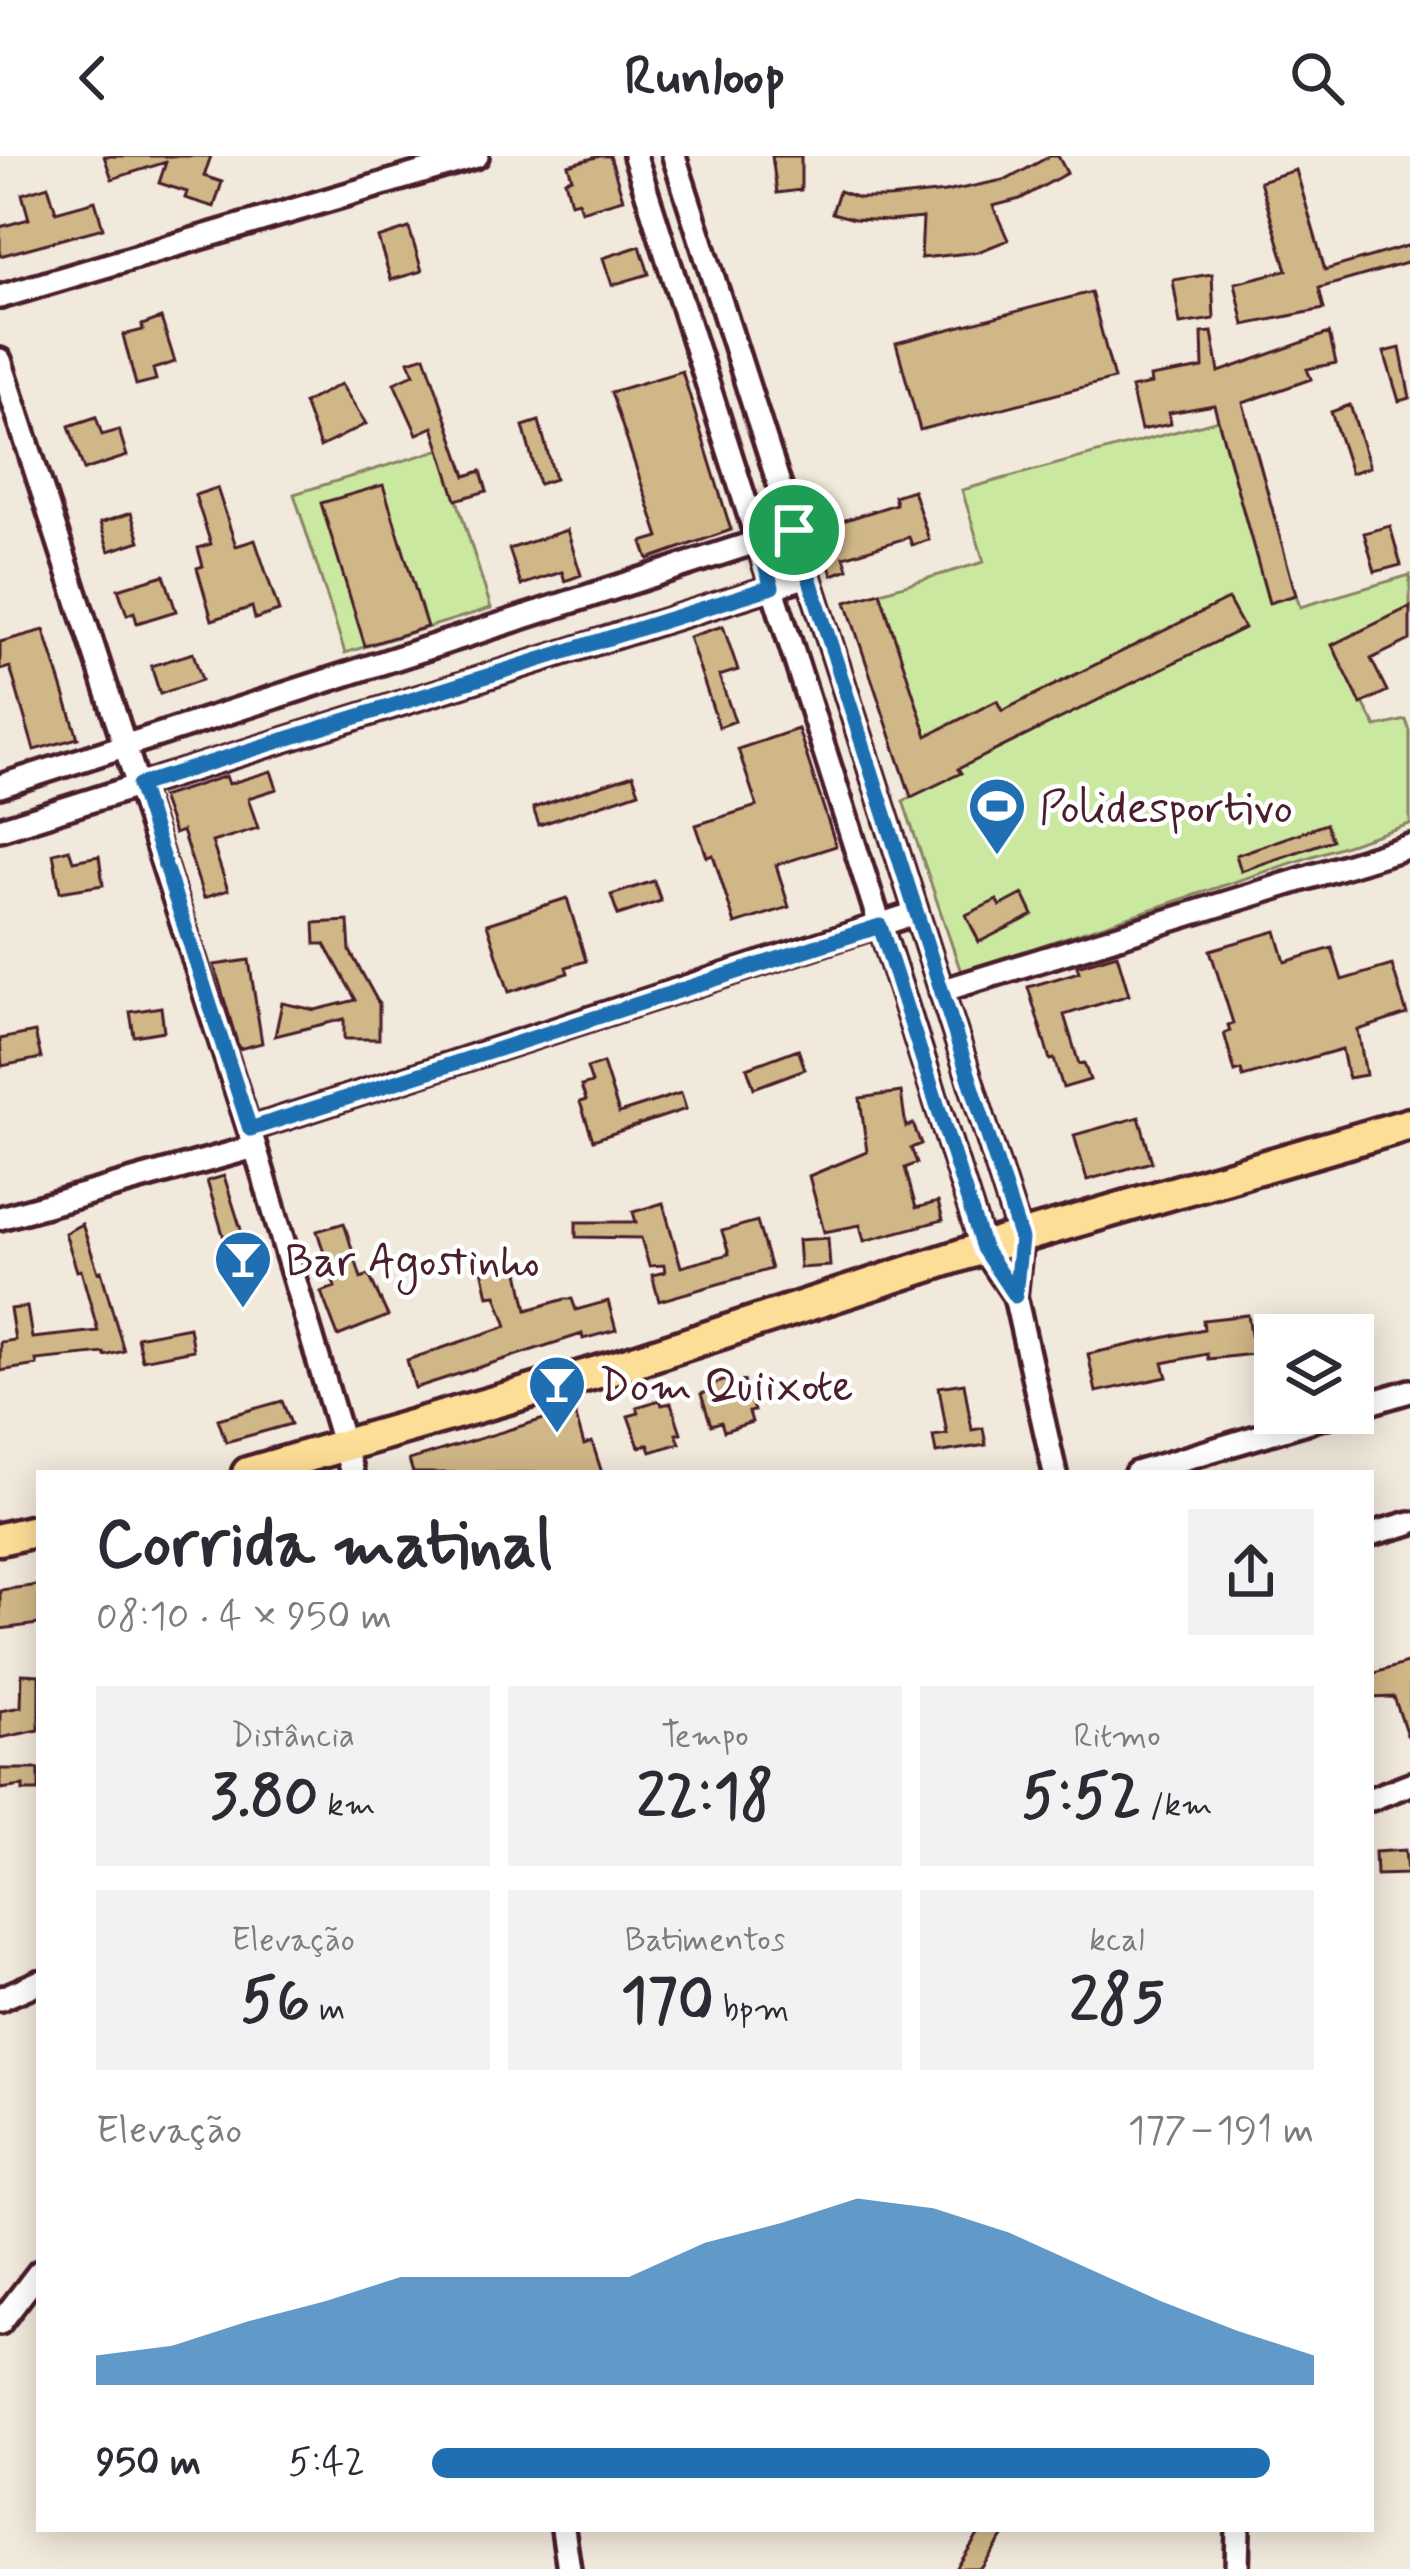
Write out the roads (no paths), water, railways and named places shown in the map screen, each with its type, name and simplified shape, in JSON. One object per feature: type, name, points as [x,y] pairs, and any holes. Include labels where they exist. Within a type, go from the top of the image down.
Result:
[{"type":"main road","points":[[271,1470],[349,1460],[983,1248],[1410,1124]]},
{"type":"main road","points":[[0,1539],[36,1531]]},
{"type":"street","points":[[0,297],[477,156]]},
{"type":"street","points":[[635,156],[983,1248],[1015,1296]]},
{"type":"street","points":[[674,156],[1021,1239],[1015,1296],[1053,1470]]},
{"type":"street","points":[[0,360],[252,1138],[349,1460]]},
{"type":"street","points":[[0,786],[794,530]]},
{"type":"street","points":[[0,829],[808,576]]},
{"type":"street","points":[[941,991],[1410,846]]},
{"type":"street","points":[[0,1219],[916,914]]},
{"type":"street","points":[[1374,1402],[1410,1391]]},
{"type":"street","points":[[1146,1470],[1267,1434]]},
{"type":"street","points":[[1374,1533],[1410,1522]]},
{"type":"street","points":[[1374,1798],[1410,1784]]},
{"type":"street","points":[[0,1999],[36,1983]]},
{"type":"street","points":[[0,2323],[36,2276]]},
{"type":"street","points":[[563,2532],[569,2569]]},
{"type":"street","points":[[1237,2569],[1238,2532]]},
{"type":"place","name":"Polidesportivo","points":[[997,857]]},
{"type":"place","name":"Bar Agostinho","points":[[243,1310]]},
{"type":"place","name":"Dom Quiixote","points":[[557,1435]]}]
